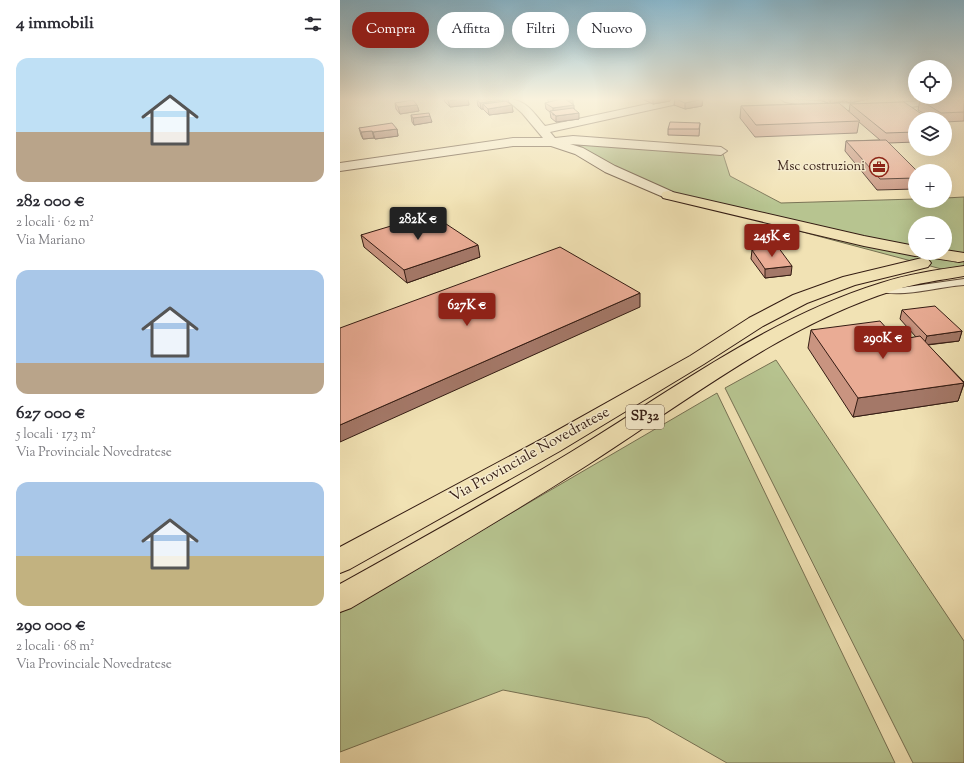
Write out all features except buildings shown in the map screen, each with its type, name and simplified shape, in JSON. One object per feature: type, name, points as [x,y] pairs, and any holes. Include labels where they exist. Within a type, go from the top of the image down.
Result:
[{"type":"main road","points":[[668,194],[908,249]]},
{"type":"main road","points":[[952,260],[962,262]]},
{"type":"main road","name":"Via Provinciale Novedratese","points":[[340,599],[516,498],[772,336],[830,308],[878,289],[934,275],[962,262]]},
{"type":"main road","name":"Via Provinciale Novedratese","points":[[340,561],[551,445],[697,360],[756,322],[800,299],[848,281],[884,271],[962,262]]},
{"type":"street","points":[[546,135],[552,142],[579,151],[610,169],[668,194]]},
{"type":"street","points":[[340,167],[513,142],[552,142],[573,140],[720,151]]},
{"type":"lane","name":"Via Provinciale Novedratese","points":[[878,289],[889,291],[914,290],[964,282]]},
{"type":"green space","points":[[571,141],[723,154],[730,176],[781,203],[908,199],[908,208],[952,208],[952,198],[964,197],[964,275],[660,194]]},
{"type":"green space","points":[[776,360],[964,641],[964,763],[913,763],[725,388]]},
{"type":"green space","points":[[717,393],[895,763],[727,763],[648,718],[503,690],[340,752],[340,613]]},
{"type":"place","name":"Msc costruzioni","points":[[879,167]]}]
